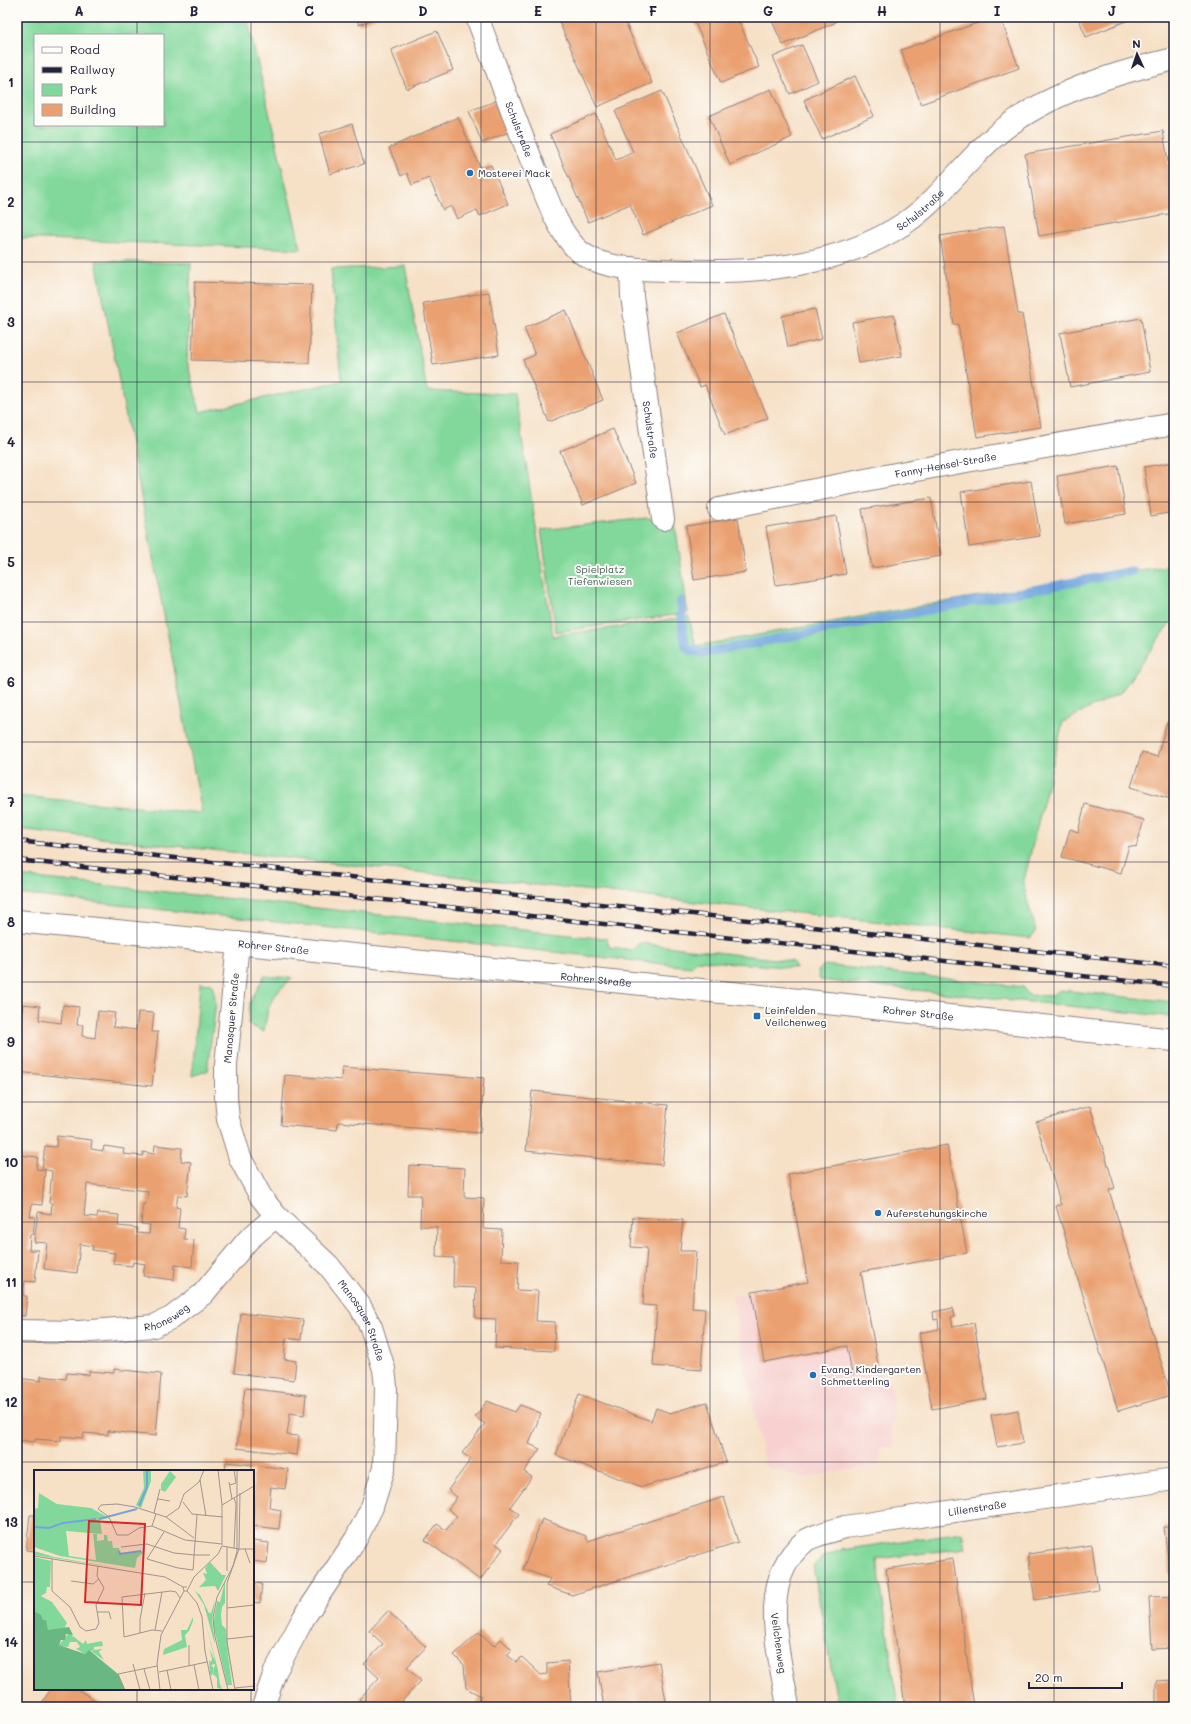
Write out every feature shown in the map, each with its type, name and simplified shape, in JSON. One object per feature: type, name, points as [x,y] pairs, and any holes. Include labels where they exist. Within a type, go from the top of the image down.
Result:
[{"type":"street","name":"Schulstraße","points":[[477,17],[528,152],[554,214],[562,230],[574,247],[588,257],[605,263],[631,268],[694,272],[770,268],[811,262],[877,238],[904,224],[923,210],[994,136],[1011,123],[1077,88],[1133,70],[1174,59]]},
{"type":"street","name":"Schulstraße","points":[[631,268],[632,296],[663,519]]},
{"type":"street","name":"Fanny-Hensel-Straße","points":[[719,509],[916,470],[1174,424]]},
{"type":"street","name":"Rohrer Straße","points":[[17,921],[751,995],[1174,1040]]},
{"type":"street","name":"Manosquer Straße","points":[[238,943],[226,1065],[226,1098],[228,1119],[240,1158],[261,1197],[276,1216],[329,1266],[360,1306],[371,1327],[384,1369],[386,1395],[384,1468],[372,1507],[356,1539],[302,1619],[275,1672],[263,1707]]},
{"type":"street","name":"Rhoneweg","points":[[17,1331],[79,1332],[154,1326],[171,1318],[203,1294],[248,1240],[276,1216]]},
{"type":"street","name":"Lilienstraße","points":[[790,1559],[805,1541],[845,1527],[1174,1479]]},
{"type":"street","name":"Veilchenweg","points":[[788,1707],[774,1612],[781,1574],[790,1559]]},
{"type":"shaded area","name":"Evang. Kindergarten Schmetterling","points":[[861,1272],[881,1380],[891,1383],[895,1417],[891,1423],[894,1447],[879,1448],[881,1464],[802,1478],[765,1466],[732,1296]]},
{"type":"green space","points":[[17,17],[247,17],[301,249],[17,238]]},
{"type":"green space","points":[[96,261],[191,263],[187,361],[200,412],[341,381],[331,269],[405,266],[427,391],[515,394],[553,636],[689,617],[696,646],[1062,581],[1174,565],[1174,617],[1120,693],[1063,722],[1023,884],[1036,932],[1030,938],[17,829],[17,796],[202,813]]},
{"type":"green space","name":"Spielplatz Tiefenwiesen","points":[[647,518],[675,523],[688,613],[556,632],[541,530]]},
{"type":"green space","points":[[17,876],[607,939],[609,947],[633,950],[639,943],[792,961],[796,968],[697,960],[691,967],[17,894]]},
{"type":"green space","points":[[824,965],[1023,987],[1028,995],[1051,996],[1060,990],[1174,1002],[1174,1017],[820,980],[818,971]]},
{"type":"green space","points":[[264,976],[292,978],[279,991],[271,1002],[264,1032],[248,1024],[250,1003]]},
{"type":"green space","points":[[200,983],[212,984],[216,1003],[207,1071],[192,1076]]},
{"type":"green space","points":[[962,1532],[965,1548],[877,1559],[898,1707],[838,1707],[813,1566],[823,1557],[841,1550]]},
{"type":"building","points":[[356,17],[377,17],[359,25]]},
{"type":"building","points":[[557,17],[623,17],[652,83],[597,107]]},
{"type":"building","points":[[737,17],[759,67],[721,83],[693,18]]},
{"type":"building","points":[[770,17],[834,17],[836,22],[783,45]]},
{"type":"building","points":[[994,17],[1000,17],[1019,68],[921,104],[901,50]]},
{"type":"building","points":[[1078,17],[1136,17],[1086,37]]},
{"type":"building","points":[[437,31],[453,70],[407,89],[391,50]]},
{"type":"building","points":[[802,45],[818,81],[790,94],[773,57]]},
{"type":"building","points":[[855,76],[874,116],[822,139],[804,100]]},
{"type":"building","points":[[771,89],[792,137],[730,165],[709,116]]},
{"type":"building","points":[[662,91],[712,205],[643,235],[630,204],[588,222],[550,134],[596,114],[616,160],[633,152],[615,111]]},
{"type":"building","points":[[496,101],[509,132],[482,143],[469,111]]},
{"type":"building","points":[[458,117],[481,169],[491,165],[508,204],[480,216],[477,210],[457,219],[451,206],[443,210],[429,178],[412,185],[407,173],[401,176],[389,148]]},
{"type":"building","points":[[352,124],[364,164],[330,174],[319,134]]},
{"type":"building","points":[[1163,131],[1174,198],[1174,213],[1039,236],[1025,154]]},
{"type":"building","points":[[1004,226],[1018,314],[1022,314],[1041,427],[977,437],[958,324],[954,325],[940,236]]},
{"type":"building","points":[[195,282],[312,285],[309,363],[192,360]]},
{"type":"building","points":[[489,292],[499,355],[433,365],[423,303]]},
{"type":"building","points":[[815,309],[822,339],[788,347],[782,316]]},
{"type":"building","points":[[566,310],[603,400],[549,422],[523,360],[535,355],[524,328]]},
{"type":"building","points":[[724,314],[768,418],[725,435],[705,385],[700,387],[677,333]]},
{"type":"building","points":[[894,315],[902,356],[859,363],[852,322]]},
{"type":"building","points":[[1141,318],[1150,372],[1070,387],[1060,333]]},
{"type":"building","points":[[613,429],[636,483],[583,505],[560,451]]},
{"type":"building","points":[[1174,462],[1174,512],[1151,516],[1144,467]]},
{"type":"building","points":[[1118,466],[1126,514],[1065,524],[1057,476]]},
{"type":"building","points":[[1031,481],[1040,536],[969,547],[961,492]]},
{"type":"building","points":[[931,498],[941,556],[872,568],[862,509]]},
{"type":"building","points":[[836,516],[846,574],[776,585],[766,527]]},
{"type":"building","points":[[738,518],[746,572],[694,580],[686,526]]},
{"type":"building","points":[[1167,722],[1174,724],[1174,800],[1131,787],[1142,752],[1157,757]]},
{"type":"building","points":[[1085,804],[1144,820],[1136,847],[1129,846],[1121,873],[1062,857],[1070,829],[1078,832]]},
{"type":"building","points":[[23,1004],[40,1006],[39,1020],[61,1023],[63,1005],[79,1007],[77,1025],[83,1025],[82,1036],[95,1038],[98,1011],[115,1013],[113,1027],[136,1030],[138,1012],[154,1013],[152,1032],[158,1032],[152,1086],[17,1072],[17,1030],[20,1031]]},
{"type":"building","points":[[342,1067],[484,1078],[480,1133],[338,1122],[337,1130],[281,1125],[285,1075],[341,1080]]},
{"type":"building","points":[[532,1091],[668,1105],[662,1165],[526,1151]]},
{"type":"building","points":[[1090,1106],[1115,1188],[1109,1190],[1171,1395],[1118,1411],[1056,1206],[1061,1205],[1036,1122]]},
{"type":"building","points":[[57,1136],[92,1140],[91,1149],[103,1151],[104,1146],[124,1149],[123,1154],[143,1156],[143,1152],[154,1154],[155,1145],[182,1148],[181,1161],[191,1162],[187,1196],[178,1195],[176,1207],[180,1208],[178,1228],[185,1229],[184,1239],[194,1240],[192,1267],[175,1265],[174,1280],[143,1276],[145,1264],[133,1262],[132,1266],[113,1264],[115,1253],[92,1250],[93,1246],[80,1244],[77,1273],[44,1269],[47,1243],[34,1242],[38,1212],[51,1214],[52,1203],[49,1203],[52,1171],[42,1169],[45,1146],[56,1147]],"holes":[[[87,1184],[148,1191],[146,1204],[143,1204],[141,1224],[150,1225],[149,1234],[137,1233],[137,1228],[118,1226],[119,1215],[98,1213],[97,1217],[84,1216]]]},
{"type":"building","name":"Auferstehungskirche","points":[[947,1145],[967,1253],[861,1272],[879,1370],[852,1374],[847,1346],[764,1362],[752,1292],[808,1282],[788,1174]]},
{"type":"building","points":[[17,1155],[38,1157],[36,1169],[45,1170],[42,1205],[32,1204],[30,1216],[35,1217],[33,1234],[30,1234],[29,1250],[38,1250],[35,1282],[25,1281],[23,1296],[27,1296],[25,1316],[17,1315]]},
{"type":"building","points":[[409,1165],[465,1168],[464,1197],[484,1198],[483,1229],[502,1230],[501,1260],[519,1261],[517,1290],[538,1291],[536,1321],[555,1322],[554,1351],[495,1348],[496,1319],[475,1318],[476,1288],[453,1287],[454,1258],[436,1257],[437,1227],[420,1226],[421,1195],[408,1195]]},
{"type":"building","points":[[633,1217],[683,1220],[680,1251],[696,1251],[692,1308],[705,1309],[701,1370],[653,1366],[657,1306],[643,1305],[647,1248],[631,1247]]},
{"type":"building","points":[[953,1308],[955,1316],[951,1317],[953,1327],[974,1323],[987,1399],[932,1409],[919,1333],[939,1329],[938,1319],[934,1320],[933,1312]]},
{"type":"building","points":[[241,1313],[303,1320],[301,1340],[286,1338],[284,1359],[296,1361],[294,1380],[234,1373]]},
{"type":"building","points":[[114,1369],[161,1374],[156,1436],[108,1431],[108,1435],[84,1433],[83,1438],[61,1436],[61,1441],[35,1439],[35,1442],[17,1440],[17,1378],[41,1381],[41,1376],[66,1379],[67,1373],[89,1375],[89,1371],[114,1373]]},
{"type":"building","points":[[245,1388],[306,1395],[304,1415],[290,1413],[287,1435],[299,1436],[297,1455],[237,1448]]},
{"type":"building","points":[[579,1394],[651,1421],[656,1408],[670,1413],[707,1402],[726,1462],[642,1487],[556,1455]]},
{"type":"building","points":[[487,1401],[515,1412],[520,1405],[541,1413],[529,1444],[540,1449],[524,1472],[532,1477],[510,1507],[519,1514],[496,1544],[503,1549],[480,1580],[425,1540],[437,1524],[446,1530],[457,1516],[448,1509],[457,1497],[448,1490],[471,1459],[462,1453],[485,1424],[475,1417]]},
{"type":"building","points":[[1018,1410],[1023,1443],[997,1447],[991,1415]]},
{"type":"building","points":[[226,1462],[288,1469],[285,1489],[271,1487],[269,1508],[281,1510],[279,1529],[254,1526],[254,1470],[225,1470]]},
{"type":"building","points":[[724,1497],[738,1542],[572,1595],[546,1586],[550,1579],[523,1569],[542,1519],[586,1536],[588,1541]]},
{"type":"building","points":[[30,1515],[34,1515],[34,1551],[26,1550]]},
{"type":"building","points":[[1174,1526],[1174,1574],[1170,1575],[1164,1527]]},
{"type":"building","points":[[254,1541],[269,1543],[267,1563],[254,1561]]},
{"type":"building","points":[[1092,1545],[1098,1590],[1035,1600],[1028,1554]]},
{"type":"building","points":[[953,1559],[974,1707],[905,1707],[886,1569]]},
{"type":"building","points":[[254,1583],[262,1584],[260,1603],[254,1602]]},
{"type":"building","points":[[1174,1596],[1174,1648],[1152,1649],[1149,1597]]},
{"type":"building","points":[[388,1611],[426,1647],[407,1667],[421,1681],[402,1701],[409,1707],[368,1707],[359,1699],[379,1678],[364,1664],[383,1644],[369,1631]]},
{"type":"building","points":[[479,1632],[494,1646],[501,1639],[512,1650],[507,1655],[516,1662],[522,1657],[541,1675],[547,1674],[547,1663],[568,1661],[571,1707],[477,1707],[477,1703],[481,1696],[466,1688],[464,1665],[454,1655]]},
{"type":"building","points":[[659,1662],[667,1707],[604,1707],[598,1672]]},
{"type":"building","points":[[1174,1680],[1174,1707],[1156,1707],[1156,1681]]},
{"type":"building","points":[[50,1690],[79,1690],[106,1707],[39,1707]]},
{"type":"waterway","points":[[681,601],[683,632],[686,647],[692,651],[704,653],[1132,571]]},
{"type":"railway","points":[[17,841],[1174,966]]},
{"type":"railway","points":[[17,860],[1174,986]]},
{"type":"place","name":"Mosterei Mack","points":[[470,173]]},
{"type":"place","name":"Leinfelden Veilchenweg","points":[[757,1016]]},
{"type":"place","name":"Auferstehungskirche","points":[[878,1213]]},
{"type":"place","name":"Evang. Kindergarten Schmetterling","points":[[813,1375]]}]
